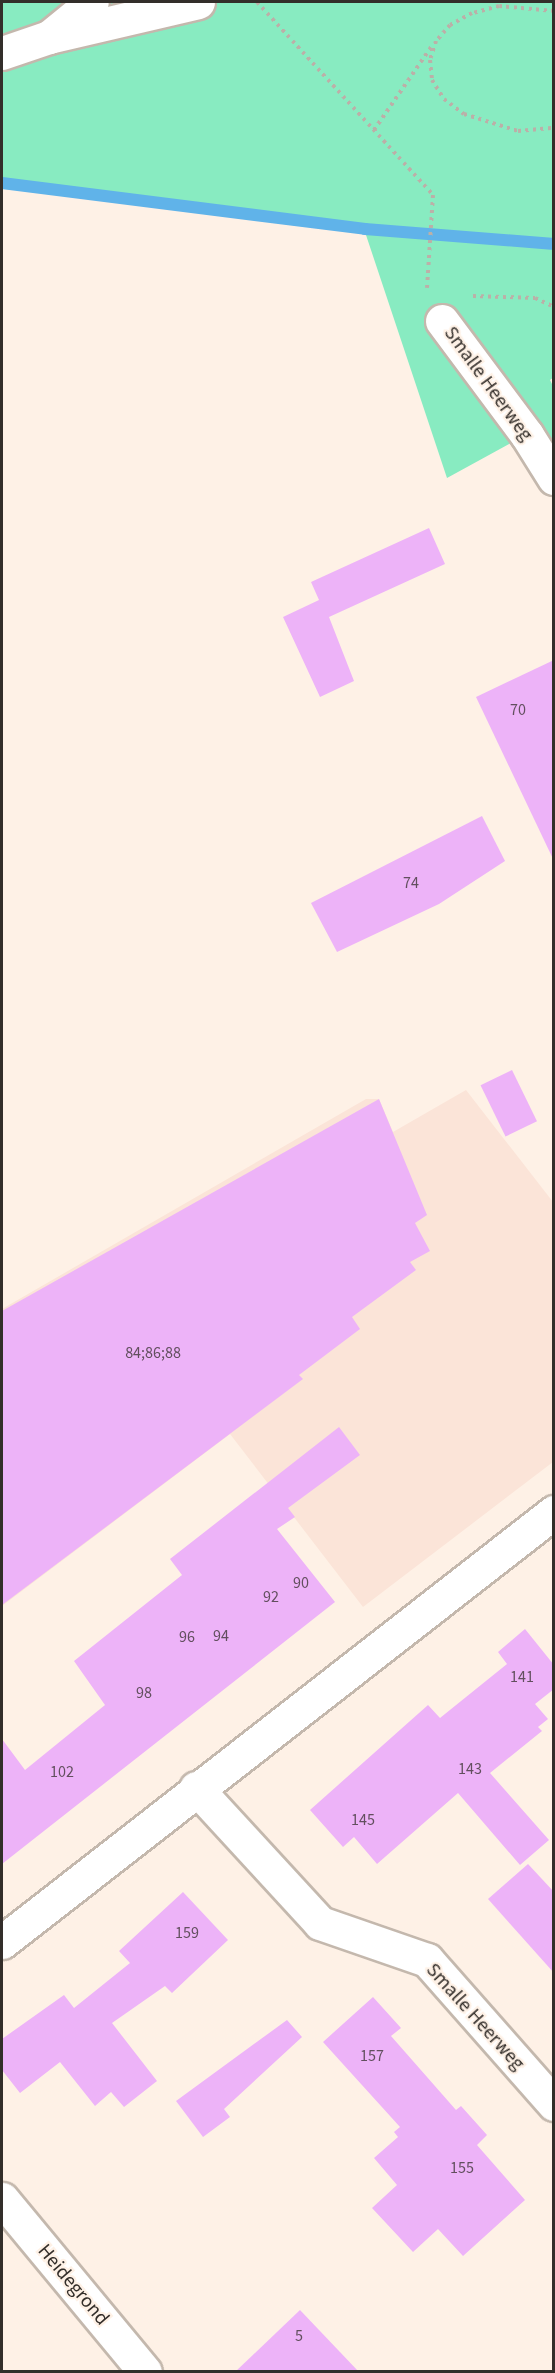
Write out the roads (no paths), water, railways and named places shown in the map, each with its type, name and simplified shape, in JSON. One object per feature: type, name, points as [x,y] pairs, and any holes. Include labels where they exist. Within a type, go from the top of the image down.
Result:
[{"type":"street","points":[[50,37],[92,2]]},
{"type":"street","points":[[2,53],[50,37],[198,2]]},
{"type":"street","name":"Smalle Heerweg","points":[[442,321],[527,435],[554,478]]},
{"type":"street","points":[[2,1942],[196,1788],[554,1512]]},
{"type":"street","name":"Smalle Heerweg","points":[[196,1788],[320,1923],[427,1960],[554,2104]]},
{"type":"street","name":"Heidegrond","points":[[2,2199],[145,2372]]},
{"type":"waterway","points":[[2,183],[365,229],[554,244]]}]
